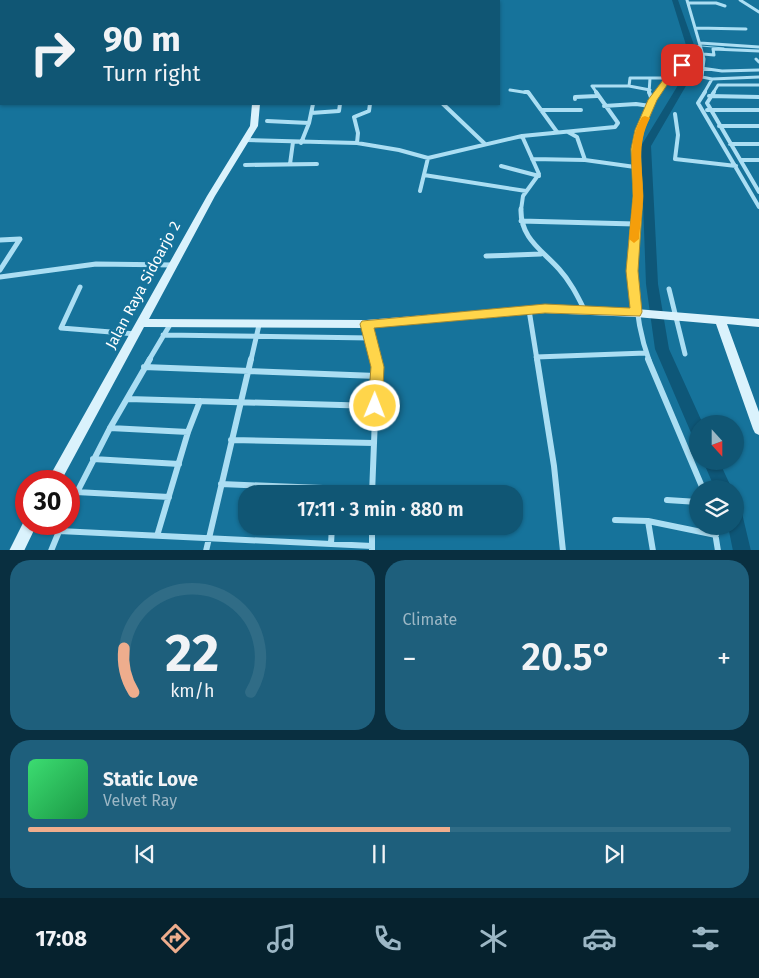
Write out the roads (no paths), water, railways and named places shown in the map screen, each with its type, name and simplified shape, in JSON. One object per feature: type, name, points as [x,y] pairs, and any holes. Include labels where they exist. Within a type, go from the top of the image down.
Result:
[{"type":"street","points":[[740,0],[759,12]]},
{"type":"street","points":[[725,6],[716,3],[687,2],[703,54],[704,68],[702,77],[718,85],[759,85]]},
{"type":"street","points":[[753,7],[759,7]]},
{"type":"street","points":[[696,28],[746,29]]},
{"type":"street","points":[[700,45],[759,47]]},
{"type":"street","points":[[703,54],[714,55],[713,49],[759,51]]},
{"type":"street","points":[[756,58],[759,62]]},
{"type":"street","points":[[699,480],[646,353],[632,271],[638,196],[635,149],[640,130],[652,100],[668,78],[682,65],[727,71],[759,70]]},
{"type":"street","points":[[710,82],[759,77]]},
{"type":"street","points":[[629,86],[630,78],[668,78]]},
{"type":"street","points":[[650,78],[649,96],[652,100]]},
{"type":"street","points":[[710,82],[698,101],[736,166],[757,197],[759,207]]},
{"type":"street","points":[[249,140],[357,143],[398,150],[428,158],[522,136],[615,127],[618,123],[597,96],[593,85],[629,86],[650,90]]},
{"type":"street","points":[[718,85],[709,96],[707,103],[709,110],[759,192]]},
{"type":"street","points":[[510,90],[528,92],[557,132]]},
{"type":"street","points":[[575,99],[576,97],[597,96]]},
{"type":"street","points":[[709,96],[759,97]]},
{"type":"street","points":[[604,106],[636,104],[650,106]]},
{"type":"street","name":"Jalan Raya Sidoarjo 2","points":[[60,470],[137,334],[149,323],[175,265],[223,174],[249,140],[254,126],[256,105]]},
{"type":"street","points":[[301,142],[310,123],[313,105]]},
{"type":"street","points":[[311,113],[339,111],[340,105]]},
{"type":"street","points":[[357,143],[358,133],[354,118],[370,111],[370,105]]},
{"type":"street","points":[[444,105],[486,144]]},
{"type":"street","points":[[541,110],[581,110]]},
{"type":"street","points":[[703,110],[759,110]]},
{"type":"street","points":[[675,114],[678,135],[675,159],[736,166]]},
{"type":"street","points":[[267,121],[310,123]]},
{"type":"street","points":[[720,126],[759,126]]},
{"type":"street","points":[[567,132],[577,137],[585,160]]},
{"type":"street","points":[[522,136],[539,175]]},
{"type":"street","points":[[290,164],[293,142]]},
{"type":"street","points":[[723,144],[759,144]]},
{"type":"street","points":[[420,191],[428,158]]},
{"type":"street","points":[[532,160],[585,160],[635,167]]},
{"type":"street","points":[[741,160],[759,160]]},
{"type":"street","points":[[246,165],[316,164]]},
{"type":"street","points":[[501,166],[539,175]]},
{"type":"street","points":[[424,175],[526,191]]},
{"type":"street","points":[[539,175],[526,191],[520,205],[521,222],[533,246],[558,268],[571,284],[584,309]]},
{"type":"street","points":[[752,179],[759,179]]},
{"type":"street","points":[[521,222],[609,222],[635,224]]},
{"type":"street","points":[[0,240],[20,239],[0,270]]},
{"type":"street","points":[[486,256],[541,254]]},
{"type":"street","points":[[0,277],[96,264],[175,265]]},
{"type":"street","points":[[80,287],[60,328],[137,334]]},
{"type":"street","points":[[669,288],[674,316],[685,354]]},
{"type":"street","points":[[149,323],[366,324],[530,310],[584,309],[759,323]]},
{"type":"street","points":[[530,310],[554,466],[563,550]]},
{"type":"street","points":[[720,320],[759,429]]},
{"type":"street","points":[[80,485],[144,367],[171,323]]},
{"type":"street","points":[[366,324],[377,367],[372,485]]},
{"type":"street","points":[[206,550],[259,325]]},
{"type":"street","points":[[164,335],[371,338]]},
{"type":"street","points":[[536,357],[646,353]]},
{"type":"street","points":[[144,367],[376,376]]},
{"type":"street","points":[[128,399],[375,406]]},
{"type":"street","points":[[158,536],[188,432],[200,401]]},
{"type":"street","points":[[110,428],[188,432]]},
{"type":"street","points":[[231,440],[374,443]]},
{"type":"street","points":[[94,459],[179,464]]},
{"type":"street","points":[[221,484],[238,485]]},
{"type":"street","points":[[80,492],[169,497]]},
{"type":"street","points":[[666,500],[689,501]]},
{"type":"street","points":[[614,520],[648,521],[689,529]]},
{"type":"street","points":[[648,521],[653,550]]},
{"type":"street","points":[[80,530],[158,536],[330,544],[372,548],[372,535]]},
{"type":"street","points":[[16,550],[24,535]]},
{"type":"street","points":[[51,550],[58,535]]},
{"type":"street","points":[[330,544],[331,535]]},
{"type":"street","points":[[716,535],[718,550]]},
{"type":"waterway","points":[[675,0],[690,45],[690,72],[646,146],[652,284],[662,349],[691,415]]},
{"type":"waterway","points":[[690,45],[724,48]]},
{"type":"waterway","points":[[715,470],[720,480]]},
{"type":"waterway","points":[[739,535],[742,550]]}]
